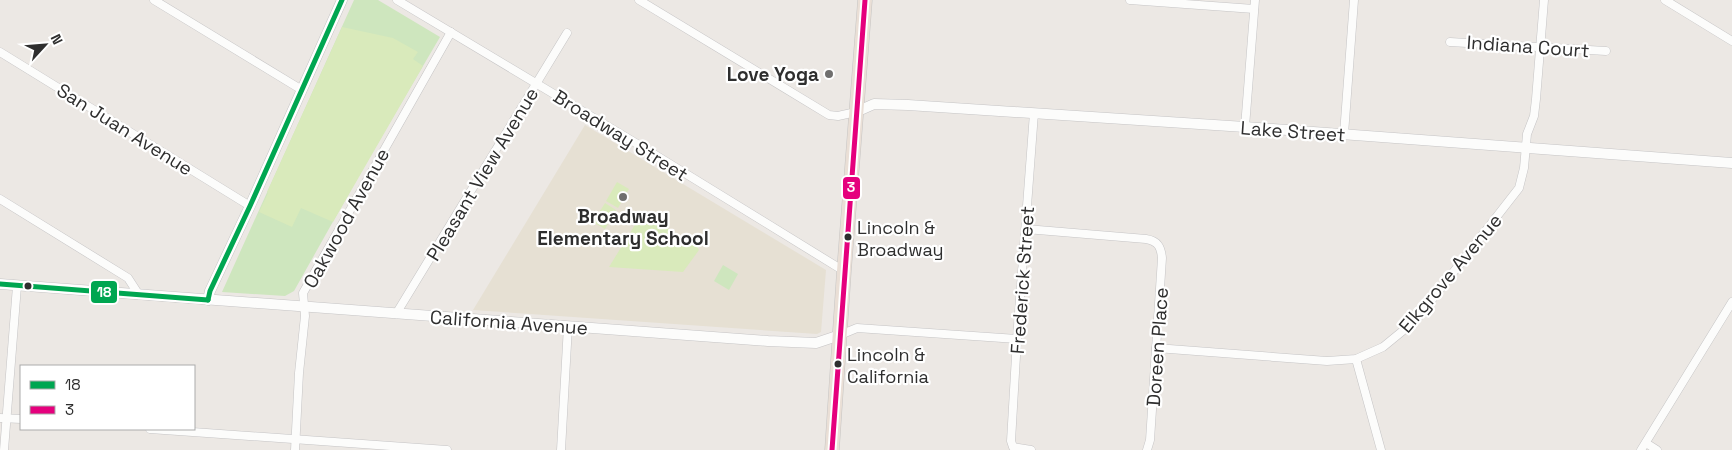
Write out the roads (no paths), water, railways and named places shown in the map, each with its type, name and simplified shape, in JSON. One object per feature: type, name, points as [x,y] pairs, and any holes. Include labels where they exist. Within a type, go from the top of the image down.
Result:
[{"type":"highway","points":[[832,450],[865,0]]},
{"type":"street","points":[[154,0],[302,90]]},
{"type":"street","points":[[208,300],[210,291],[342,0]]},
{"type":"street","name":"Broadway Street","points":[[397,0],[844,271]]},
{"type":"street","points":[[639,0],[829,115],[838,116],[856,112]]},
{"type":"street","points":[[1130,0],[1254,9]]},
{"type":"street","points":[[1245,127],[1254,0]]},
{"type":"street","points":[[1344,134],[1354,0]]},
{"type":"street","name":"Elkgrove Avenue","points":[[1156,348],[1327,361],[1356,359],[1383,347],[1404,332],[1519,188],[1524,168],[1527,134],[1534,116],[1544,0]]},
{"type":"street","points":[[1665,0],[1732,41]]},
{"type":"street","name":"Oakwood Avenue","points":[[295,450],[299,373],[305,320],[303,293],[451,32]]},
{"type":"street","name":"Pleasant View Avenue","points":[[396,314],[566,33]]},
{"type":"street","name":"Indiana Court","points":[[1450,42],[1606,51]]},
{"type":"street","name":"San Juan Avenue","points":[[0,52],[250,206]]},
{"type":"street","name":"Lake Street","points":[[856,112],[874,104],[1034,113],[1732,163]]},
{"type":"street","name":"Frederick Street","points":[[1031,450],[1013,447],[1011,441],[1034,113]]},
{"type":"street","points":[[0,198],[128,278],[139,294]]},
{"type":"street","name":"Doreen Place","points":[[1026,229],[1154,240],[1159,244],[1162,258],[1150,440],[1147,450]]},
{"type":"street","name":"California Avenue","points":[[0,284],[768,341],[816,343],[840,336],[857,328],[1017,339]]},
{"type":"street","points":[[4,450],[4,418],[17,286]]},
{"type":"street","points":[[1657,450],[1644,447],[1731,305]]},
{"type":"street","points":[[561,450],[568,326]]},
{"type":"street","points":[[1356,359],[1381,450]]},
{"type":"street","points":[[4,418],[20,419]]},
{"type":"street","points":[[163,430],[447,450]]},
{"type":"place","name":"Love Yoga","points":[[829,74]]},
{"type":"place","name":"Broadway Elementary School","points":[[623,197]]},
{"type":"place","name":"Lincoln & Broadway","points":[[848,237]]},
{"type":"place","name":"Lincoln & California","points":[[838,364]]}]
